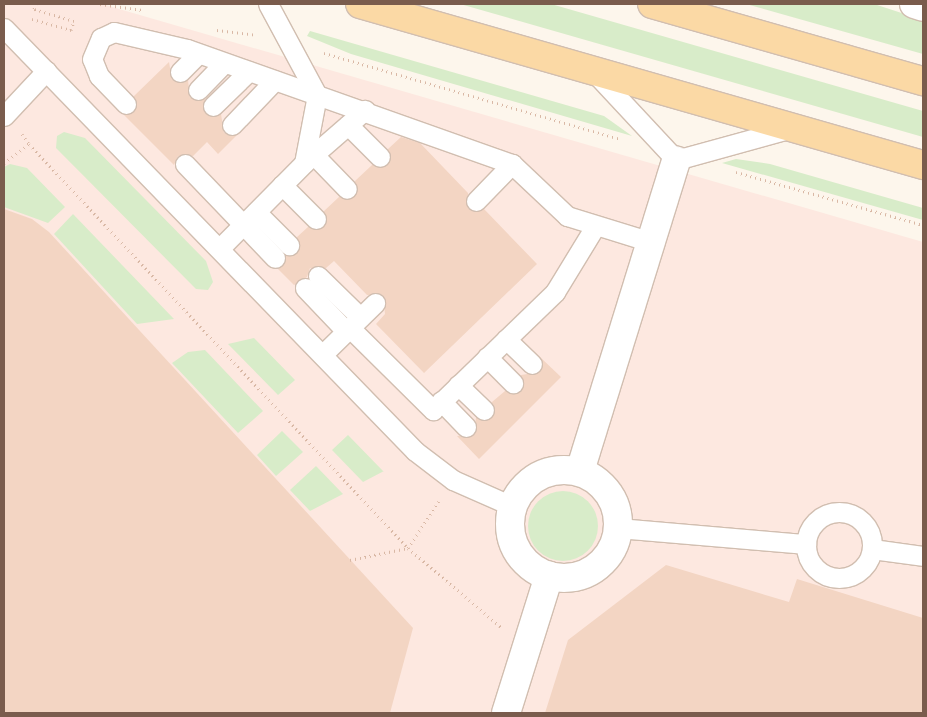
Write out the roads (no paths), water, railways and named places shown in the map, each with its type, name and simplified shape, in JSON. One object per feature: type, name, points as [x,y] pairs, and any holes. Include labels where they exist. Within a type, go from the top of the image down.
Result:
[{"type":"main road","points":[[360,4],[923,165]]},
{"type":"main road","points":[[652,4],[923,81]]},
{"type":"street","points":[[914,4],[923,7]]},
{"type":"street","points":[[580,471],[648,241],[676,160]]},
{"type":"street","points":[[580,471],[605,488],[614,502],[618,528],[610,554],[594,570],[572,578],[549,576],[532,568],[515,548],[509,525],[512,506],[521,490],[541,474],[580,471]]},
{"type":"street","points":[[506,713],[549,576]]},
{"type":"lane","points":[[268,4],[317,95],[309,159]]},
{"type":"lane","points":[[4,28],[440,472],[512,506]]},
{"type":"lane","points":[[126,104],[93,68],[92,51],[101,38],[127,32],[384,116],[512,164],[567,216],[594,228],[648,241]]},
{"type":"lane","points":[[180,72],[193,52]]},
{"type":"lane","points":[[198,90],[224,63]]},
{"type":"lane","points":[[592,70],[676,160],[793,128]]},
{"type":"lane","points":[[5,113],[46,71]]},
{"type":"lane","points":[[213,106],[249,71]]},
{"type":"lane","points":[[232,125],[275,80]]},
{"type":"lane","points":[[220,248],[309,159],[366,110]]},
{"type":"lane","points":[[384,116],[403,135]]},
{"type":"lane","points":[[348,125],[380,157]]},
{"type":"lane","points":[[309,159],[347,190]]},
{"type":"lane","points":[[185,164],[249,218],[282,252]]},
{"type":"lane","points":[[476,201],[512,164]]},
{"type":"lane","points":[[282,185],[316,219]]},
{"type":"lane","points":[[312,282],[433,410],[555,292],[594,228]]},
{"type":"lane","points":[[323,354],[375,303]]},
{"type":"lane","points":[[506,339],[532,364]]},
{"type":"lane","points":[[487,357],[513,383]]},
{"type":"lane","points":[[458,385],[484,410]]},
{"type":"lane","points":[[441,401],[466,427]]},
{"type":"lane","points":[[844,513],[865,525],[872,548],[866,565],[852,576],[825,581],[812,564],[806,544],[820,518],[844,513]]},
{"type":"lane","points":[[618,528],[806,544]]},
{"type":"lane","points":[[872,548],[923,556]]}]
